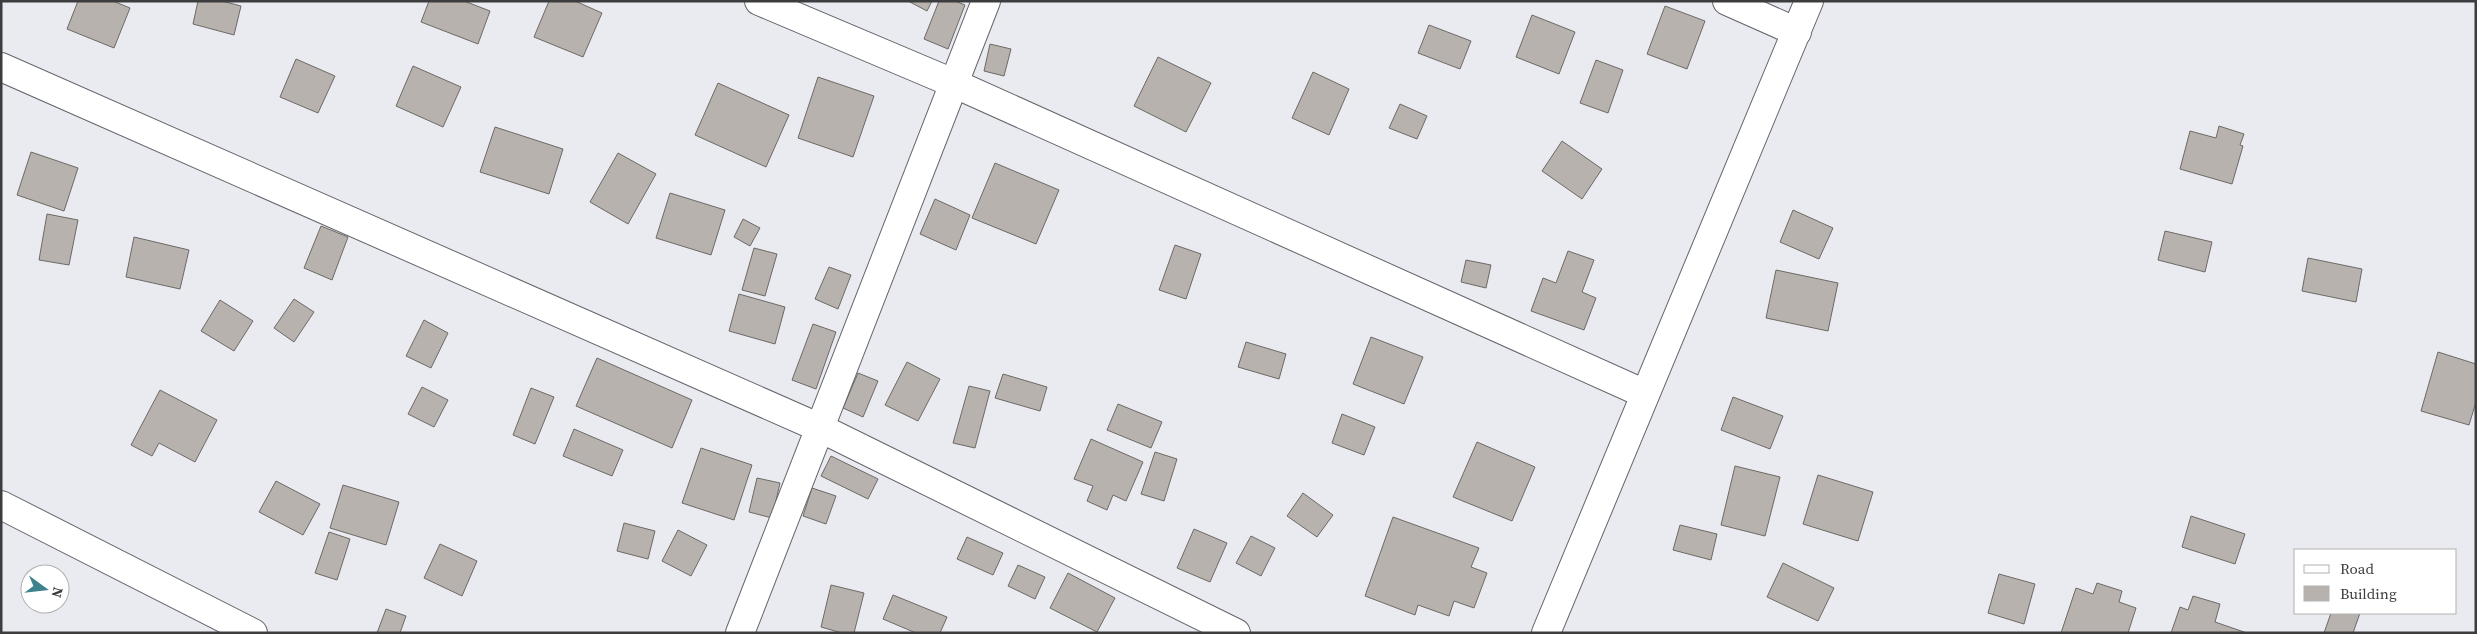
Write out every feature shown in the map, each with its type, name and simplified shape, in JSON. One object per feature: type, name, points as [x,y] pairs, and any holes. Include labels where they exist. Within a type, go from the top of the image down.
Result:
[{"type":"street","points":[[759,1],[953,83],[1645,394]]},
{"type":"street","points":[[740,633],[986,1]]},
{"type":"street","points":[[1727,1],[1796,32]]},
{"type":"street","points":[[1546,633],[1809,1]]},
{"type":"street","points":[[1,67],[820,428],[1236,633]]},
{"type":"street","points":[[1,505],[253,633]]},
{"type":"building","points":[[78,1],[113,1],[130,8],[114,48],[67,29]]},
{"type":"building","points":[[198,1],[222,1],[241,6],[234,35],[193,24]]},
{"type":"building","points":[[429,1],[464,1],[490,11],[478,44],[421,22]]},
{"type":"building","points":[[549,1],[575,1],[602,13],[583,57],[534,37]]},
{"type":"building","points":[[908,1],[932,1],[927,11]]},
{"type":"building","points":[[939,1],[955,1],[965,5],[948,49],[924,39]]},
{"type":"building","points":[[1665,6],[1705,21],[1687,69],[1647,54]]},
{"type":"building","points":[[1532,15],[1575,32],[1559,74],[1516,57]]},
{"type":"building","points":[[1429,25],[1471,41],[1460,69],[1418,53]]},
{"type":"building","points":[[990,44],[1011,49],[1004,76],[984,71]]},
{"type":"building","points":[[1158,57],[1211,83],[1186,132],[1134,106]]},
{"type":"building","points":[[296,59],[335,76],[318,113],[280,97]]},
{"type":"building","points":[[1596,60],[1623,70],[1608,113],[1580,103]]},
{"type":"building","points":[[413,66],[461,87],[443,127],[396,106]]},
{"type":"building","points":[[1313,72],[1349,89],[1329,135],[1292,118]]},
{"type":"building","points":[[818,77],[874,96],[853,157],[798,138]]},
{"type":"building","points":[[718,83],[789,115],[766,167],[695,135]]},
{"type":"building","points":[[1400,104],[1427,116],[1417,139],[1389,128]]},
{"type":"building","points":[[2219,126],[2244,134],[2240,145],[2243,146],[2232,184],[2180,169],[2190,131],[2216,138]]},
{"type":"building","points":[[495,127],[563,149],[549,194],[480,172]]},
{"type":"building","points":[[1562,141],[1602,169],[1582,199],[1542,171]]},
{"type":"building","points":[[31,152],[78,168],[64,211],[17,195]]},
{"type":"building","points":[[618,153],[656,174],[628,224],[590,202]]},
{"type":"building","points":[[995,163],[1059,190],[1036,244],[972,218]]},
{"type":"building","points":[[670,193],[725,210],[711,255],[656,238]]},
{"type":"building","points":[[935,199],[970,215],[956,250],[920,234]]},
{"type":"building","points":[[1793,210],[1833,228],[1819,259],[1780,242]]},
{"type":"building","points":[[47,214],[78,220],[69,265],[39,260]]},
{"type":"building","points":[[743,219],[760,228],[750,246],[734,237]]},
{"type":"building","points":[[321,226],[348,237],[332,280],[304,268]]},
{"type":"building","points":[[2165,231],[2212,242],[2205,272],[2158,260]]},
{"type":"building","points":[[134,237],[189,250],[180,289],[126,277]]},
{"type":"building","points":[[1175,245],[1201,254],[1186,299],[1159,290]]},
{"type":"building","points":[[754,248],[777,254],[765,296],[742,290]]},
{"type":"building","points":[[1568,251],[1594,260],[1582,292],[1596,298],[1584,330],[1531,311],[1543,278],[1556,283]]},
{"type":"building","points":[[2308,258],[2362,269],[2356,302],[2302,291]]},
{"type":"building","points":[[1466,260],[1491,265],[1486,288],[1461,282]]},
{"type":"building","points":[[829,267],[851,275],[838,309],[815,299]]},
{"type":"building","points":[[1776,270],[1838,283],[1828,331],[1766,318]]},
{"type":"building","points":[[739,294],[785,307],[775,344],[729,331]]},
{"type":"building","points":[[294,299],[314,312],[294,342],[274,328]]},
{"type":"building","points":[[220,300],[253,321],[234,351],[201,331]]},
{"type":"building","points":[[424,320],[448,333],[431,368],[406,356]]},
{"type":"building","points":[[813,324],[836,332],[816,389],[792,380]]},
{"type":"building","points":[[1371,337],[1423,357],[1404,404],[1353,384]]},
{"type":"building","points":[[1246,342],[1286,354],[1279,379],[1238,367]]},
{"type":"building","points":[[2438,352],[2476,364],[2476,402],[2469,425],[2421,411]]},
{"type":"building","points":[[597,358],[692,400],[672,448],[576,406]]},
{"type":"building","points":[[907,362],[940,379],[918,421],[885,405]]},
{"type":"building","points":[[858,373],[878,381],[863,417],[843,408]]},
{"type":"building","points":[[1003,374],[1047,387],[1040,411],[995,398]]},
{"type":"building","points":[[969,386],[990,391],[975,448],[953,443]]},
{"type":"building","points":[[422,387],[448,400],[434,427],[408,414]]},
{"type":"building","points":[[531,388],[554,397],[535,444],[513,435]]},
{"type":"building","points":[[160,390],[217,420],[195,462],[159,443],[152,456],[131,445]]},
{"type":"building","points":[[1733,397],[1783,416],[1770,449],[1721,430]]},
{"type":"building","points":[[1118,404],[1162,422],[1151,448],[1107,430]]},
{"type":"building","points":[[1342,414],[1375,427],[1364,455],[1332,443]]},
{"type":"building","points":[[574,429],[623,450],[612,476],[563,456]]},
{"type":"building","points":[[1091,439],[1143,462],[1126,501],[1113,495],[1107,510],[1087,501],[1093,486],[1074,479]]},
{"type":"building","points":[[1477,442],[1535,467],[1512,521],[1453,497]]},
{"type":"building","points":[[701,448],[752,465],[734,520],[682,503]]},
{"type":"building","points":[[1155,452],[1177,459],[1164,501],[1141,494]]},
{"type":"building","points":[[831,456],[878,479],[868,499],[821,476]]},
{"type":"building","points":[[1735,466],[1780,477],[1765,536],[1721,525]]},
{"type":"building","points":[[1818,475],[1873,492],[1858,541],[1803,524]]},
{"type":"building","points":[[757,478],[780,483],[772,518],[749,512]]},
{"type":"building","points":[[276,481],[320,504],[303,535],[259,512]]},
{"type":"building","points":[[343,485],[399,502],[386,545],[330,528]]},
{"type":"building","points":[[812,488],[836,496],[826,524],[803,516]]},
{"type":"building","points":[[1303,493],[1333,515],[1317,537],[1287,516]]},
{"type":"building","points":[[2191,516],[2245,534],[2235,564],[2182,547]]},
{"type":"building","points":[[1393,517],[1479,548],[1471,567],[1487,573],[1474,608],[1454,601],[1449,616],[1418,605],[1415,615],[1365,596]]},
{"type":"building","points":[[624,523],[655,531],[648,559],[617,551]]},
{"type":"building","points":[[1680,525],[1717,534],[1711,560],[1673,550]]},
{"type":"building","points":[[1194,529],[1227,543],[1210,582],[1177,568]]},
{"type":"building","points":[[678,530],[707,545],[691,576],[662,561]]},
{"type":"building","points":[[329,532],[350,539],[337,580],[315,573]]},
{"type":"building","points":[[1251,536],[1275,548],[1261,576],[1236,563]]},
{"type":"building","points":[[967,537],[1003,553],[993,575],[957,559]]},
{"type":"building","points":[[440,544],[477,561],[462,596],[424,578]]},
{"type":"building","points":[[1783,563],[1834,588],[1818,621],[1767,597]]},
{"type":"building","points":[[1018,565],[1045,577],[1035,599],[1008,586]]},
{"type":"building","points":[[1068,573],[1115,598],[1097,632],[1050,608]]},
{"type":"building","points":[[1999,574],[2035,584],[2024,624],[1988,613]]},
{"type":"building","points":[[2097,583],[2122,591],[2119,602],[2136,608],[2128,633],[2061,633],[2076,588],[2093,594]]},
{"type":"building","points":[[831,585],[864,593],[854,633],[842,633],[821,627]]},
{"type":"building","points":[[893,595],[947,617],[940,633],[916,633],[883,619]]},
{"type":"building","points":[[2193,596],[2220,604],[2215,622],[2247,633],[2171,633],[2180,607],[2188,610]]},
{"type":"building","points":[[386,609],[406,616],[400,633],[377,633]]},
{"type":"building","points":[[2331,614],[2360,614],[2353,633],[2324,633]]}]
